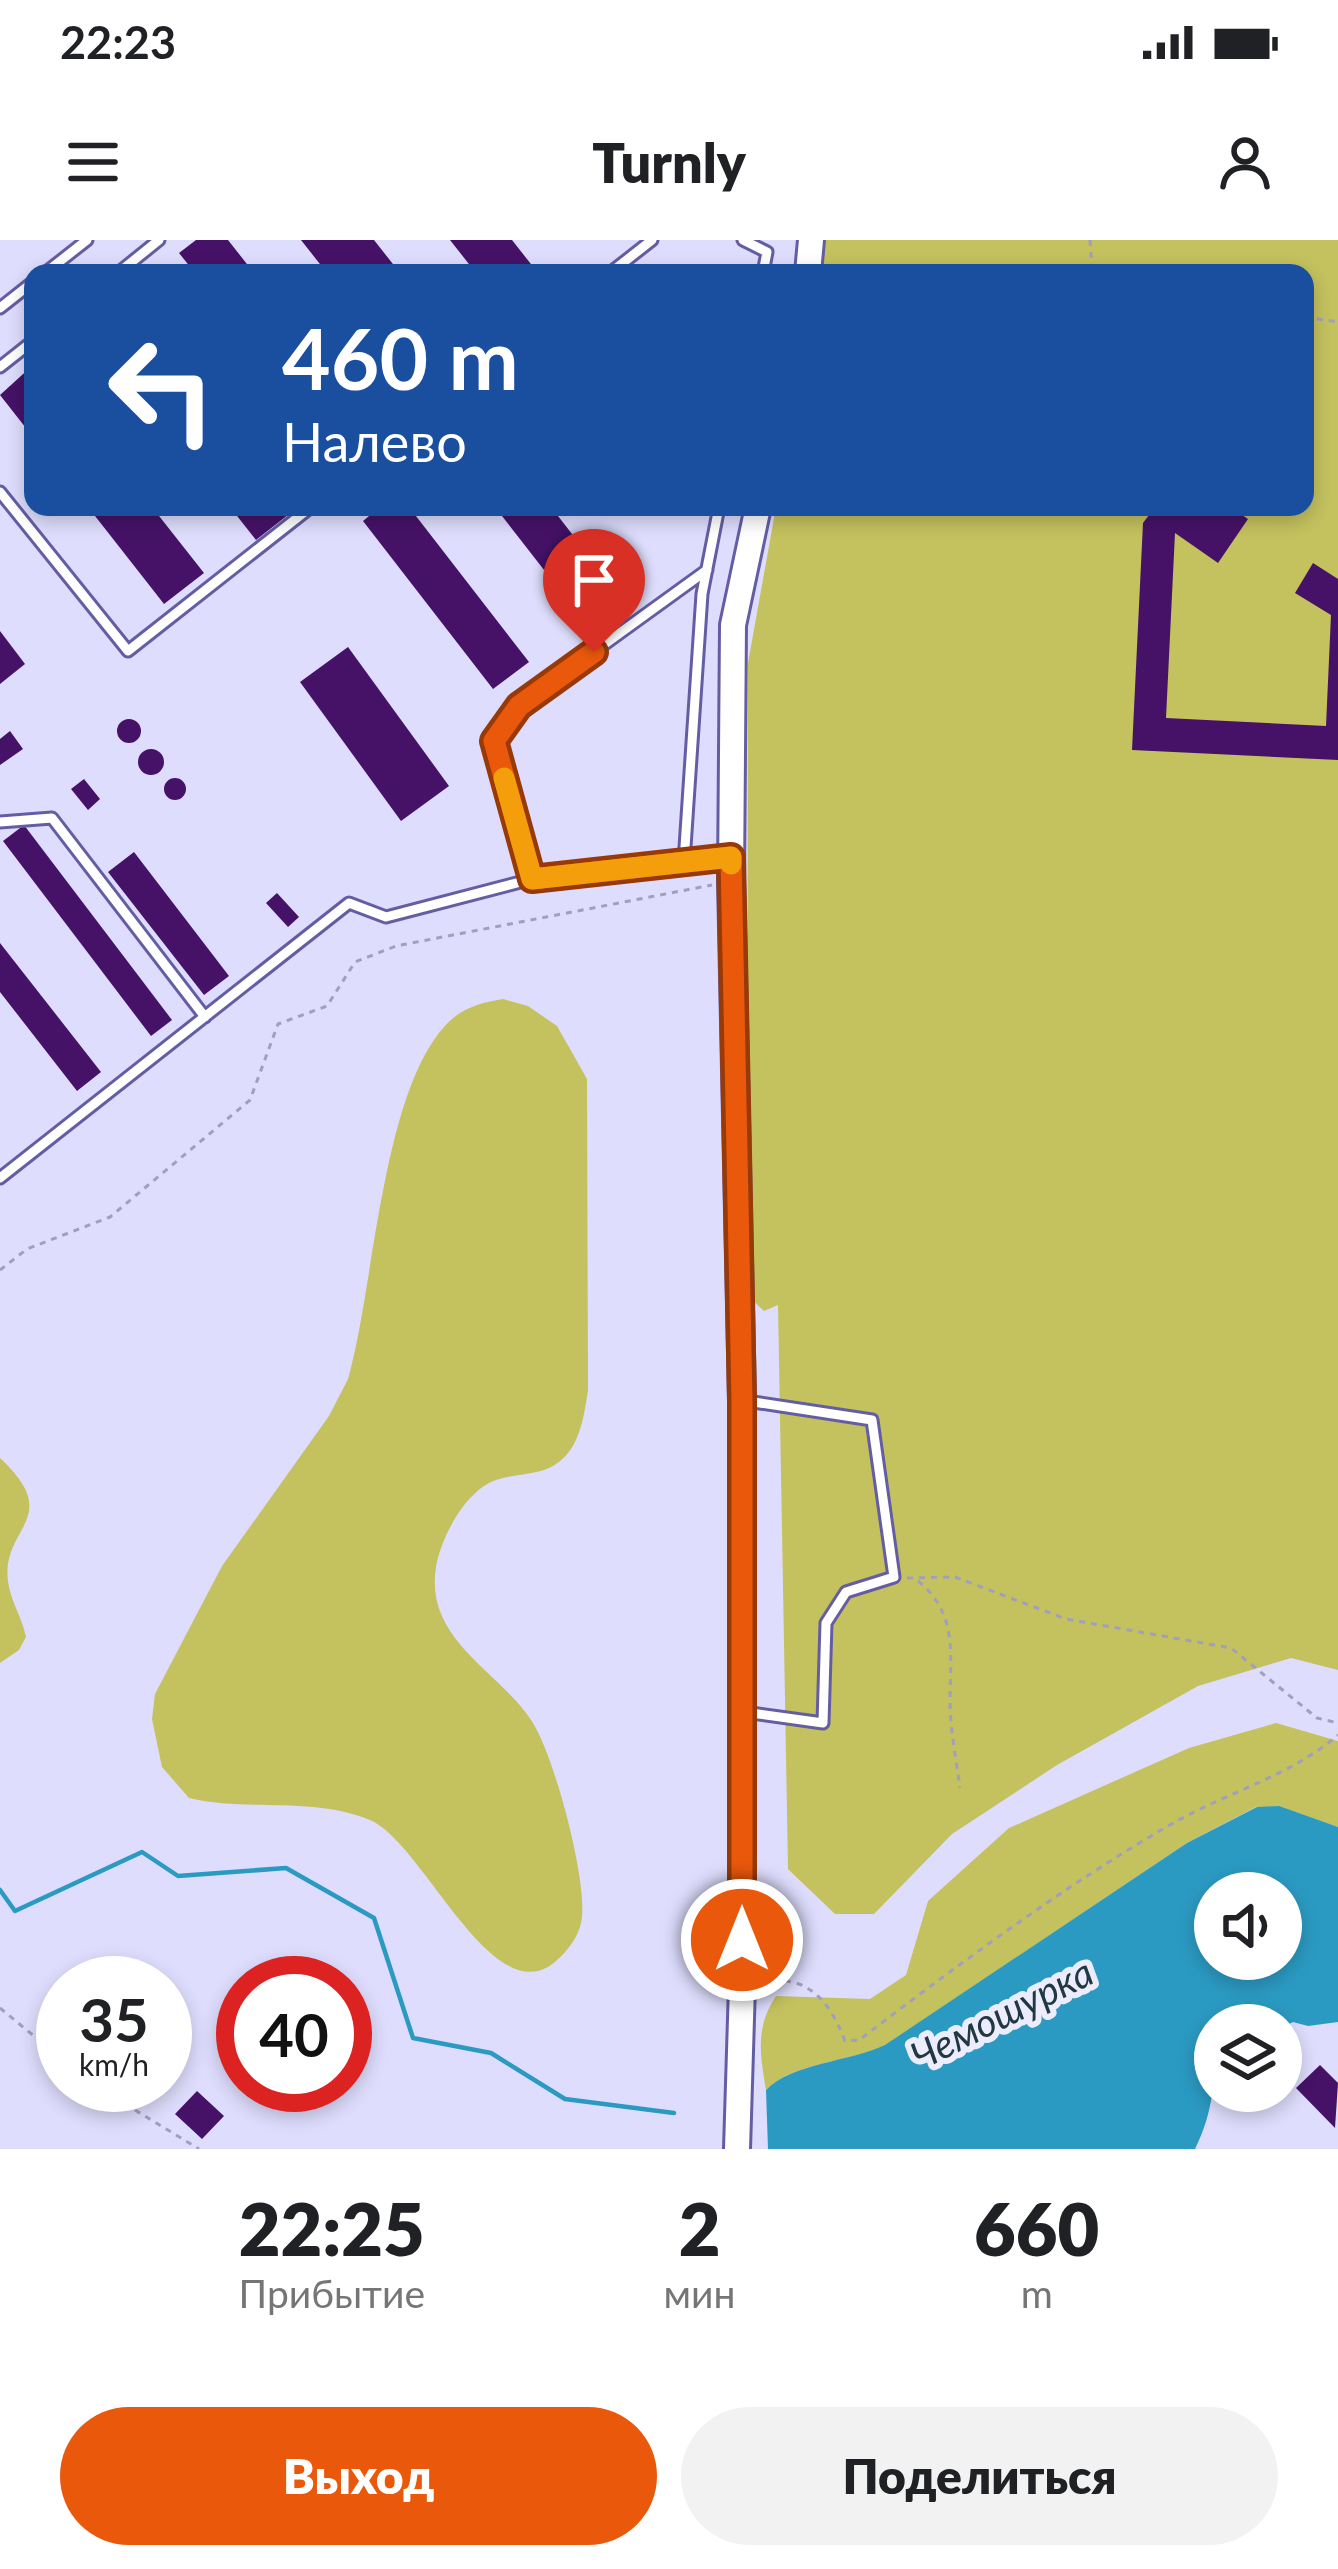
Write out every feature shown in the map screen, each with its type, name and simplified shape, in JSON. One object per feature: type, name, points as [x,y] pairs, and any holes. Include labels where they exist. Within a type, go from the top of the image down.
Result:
[{"type":"street","points":[[737,2149],[742,1986],[742,1400],[731,869],[733,625],[756,516]]},
{"type":"lane","points":[[56,264],[87,240]]},
{"type":"lane","points":[[129,264],[159,240]]},
{"type":"lane","points":[[621,264],[652,240]]},
{"type":"lane","points":[[743,240],[767,252],[765,264]]},
{"type":"lane","points":[[0,308],[24,289]]},
{"type":"lane","points":[[0,367],[24,348]]},
{"type":"lane","points":[[0,492],[128,651],[300,516]]},
{"type":"lane","points":[[684,862],[707,570],[717,516]]},
{"type":"lane","points":[[532,879],[494,741],[519,706],[707,570]]},
{"type":"lane","points":[[0,822],[52,818],[205,1017]]},
{"type":"lane","points":[[0,1178],[349,903],[386,917],[532,879],[684,862],[731,869]]},
{"type":"lane","points":[[742,1400],[872,1420],[894,1577],[845,1592],[826,1623],[823,1724],[742,1712]]},
{"type":"path","points":[[0,1270],[27,1249],[110,1217],[250,1100],[278,1024],[327,1006],[355,962],[396,946],[731,869]]},
{"type":"path","points":[[894,1577],[955,1577],[1066,1619],[1231,1648],[1317,1718],[1338,1723]]},
{"type":"path","points":[[916,1580],[936,1595],[947,1618],[953,1664],[950,1718],[960,1788]]},
{"type":"path","points":[[742,1986],[773,1980],[815,1989],[835,2015],[845,2041],[859,2039],[1063,1892],[1178,1821],[1311,1759],[1338,1735]]},
{"type":"path","points":[[0,2008],[36,2038]]},
{"type":"path","points":[[138,2112],[199,2149]]},
{"type":"shaded area","points":[[823,240],[1338,240],[1338,1670],[1291,1658],[1198,1686],[1057,1765],[952,1834],[874,1914],[835,1914],[788,1869],[778,1305],[764,1311],[750,1298],[747,1286],[748,663],[774,516],[1314,516],[1314,264],[823,264]]},
{"type":"shaded area","points":[[503,999],[528,1006],[557,1026],[587,1079],[588,1390],[581,1427],[563,1458],[541,1471],[485,1485],[465,1504],[439,1555],[435,1593],[453,1635],[533,1723],[567,1818],[579,1874],[581,1923],[560,1958],[531,1972],[507,1965],[483,1946],[391,1835],[370,1820],[326,1808],[189,1798],[162,1767],[152,1719],[155,1694],[222,1566],[329,1416],[348,1379],[395,1135],[429,1048],[458,1015]]},
{"type":"shaded area","points":[[0,1458],[19,1479],[29,1509],[8,1562],[9,1588],[26,1637],[19,1650],[0,1663]]},
{"type":"shaded area","points":[[1276,1723],[1338,1741],[1338,1827],[1280,1807],[1256,1807],[1187,1843],[885,2046],[806,2068],[766,2090],[762,2030],[776,1996],[870,1999],[906,1975],[928,1901],[1009,1828],[1189,1748]]},
{"type":"water","points":[[1279,1806],[1338,1827],[1338,2022],[1302,2024],[1302,2004],[1194,2004],[1194,2112],[1208,2112],[1195,2149],[768,2149],[766,2090],[777,2081],[885,2045],[1187,1843],[1257,1807]]},
{"type":"building","points":[[196,240],[228,240],[247,264],[188,264],[179,253]]},
{"type":"building","points":[[301,240],[374,240],[393,264],[320,264]]},
{"type":"building","points":[[450,240],[512,240],[531,264],[469,264]]},
{"type":"building","points":[[24,373],[24,426],[0,395]]},
{"type":"building","points":[[95,516],[159,516],[204,573],[164,604]]},
{"type":"building","points":[[237,516],[287,516],[256,540]]},
{"type":"building","points":[[369,516],[416,516],[529,662],[493,689],[363,521]]},
{"type":"building","points":[[502,516],[558,516],[618,593],[583,620]]},
{"type":"building","points":[[1148,516],[1248,519],[1218,563],[1175,533],[1166,718],[1326,726],[1331,615],[1295,593],[1313,563],[1338,579],[1338,760],[1132,750],[1143,523]]},
{"type":"building","points":[[0,631],[25,664],[0,684]]},
{"type":"building","points":[[348,647],[449,786],[401,821],[300,682]]},
{"type":"building","points":[[129,719],[141,731],[129,743],[117,731]]},
{"type":"building","points":[[10,731],[23,749],[0,765],[0,739]]},
{"type":"building","points":[[151,749],[164,762],[151,775],[138,762]]},
{"type":"building","points":[[175,778],[186,789],[175,800],[164,789]]},
{"type":"building","points":[[84,779],[100,799],[88,810],[71,789]]},
{"type":"building","points":[[24,825],[172,1020],[151,1036],[3,841]]},
{"type":"building","points":[[134,852],[229,976],[204,995],[108,872]]},
{"type":"building","points":[[277,893],[299,917],[288,927],[266,903]]},
{"type":"building","points":[[0,943],[101,1072],[77,1091],[0,992]]},
{"type":"building","points":[[1320,2065],[1338,2083],[1335,2128],[1302,2094],[1302,2082]]},
{"type":"building","points":[[197,2091],[224,2116],[202,2139],[175,2114],[192,2112],[192,2096]]},
{"type":"waterway","name":"Чемошурка","points":[[0,1890],[15,1911],[142,1852],[178,1876],[286,1868],[374,1918],[413,2038],[491,2053],[565,2099],[674,2113]]},
{"type":"slow traffic","points":[[504,778],[532,879],[731,857],[731,864]]},
{"type":"route","points":[[594,652],[519,706],[494,741],[532,879],[731,857],[742,1400],[742,1940]]}]
